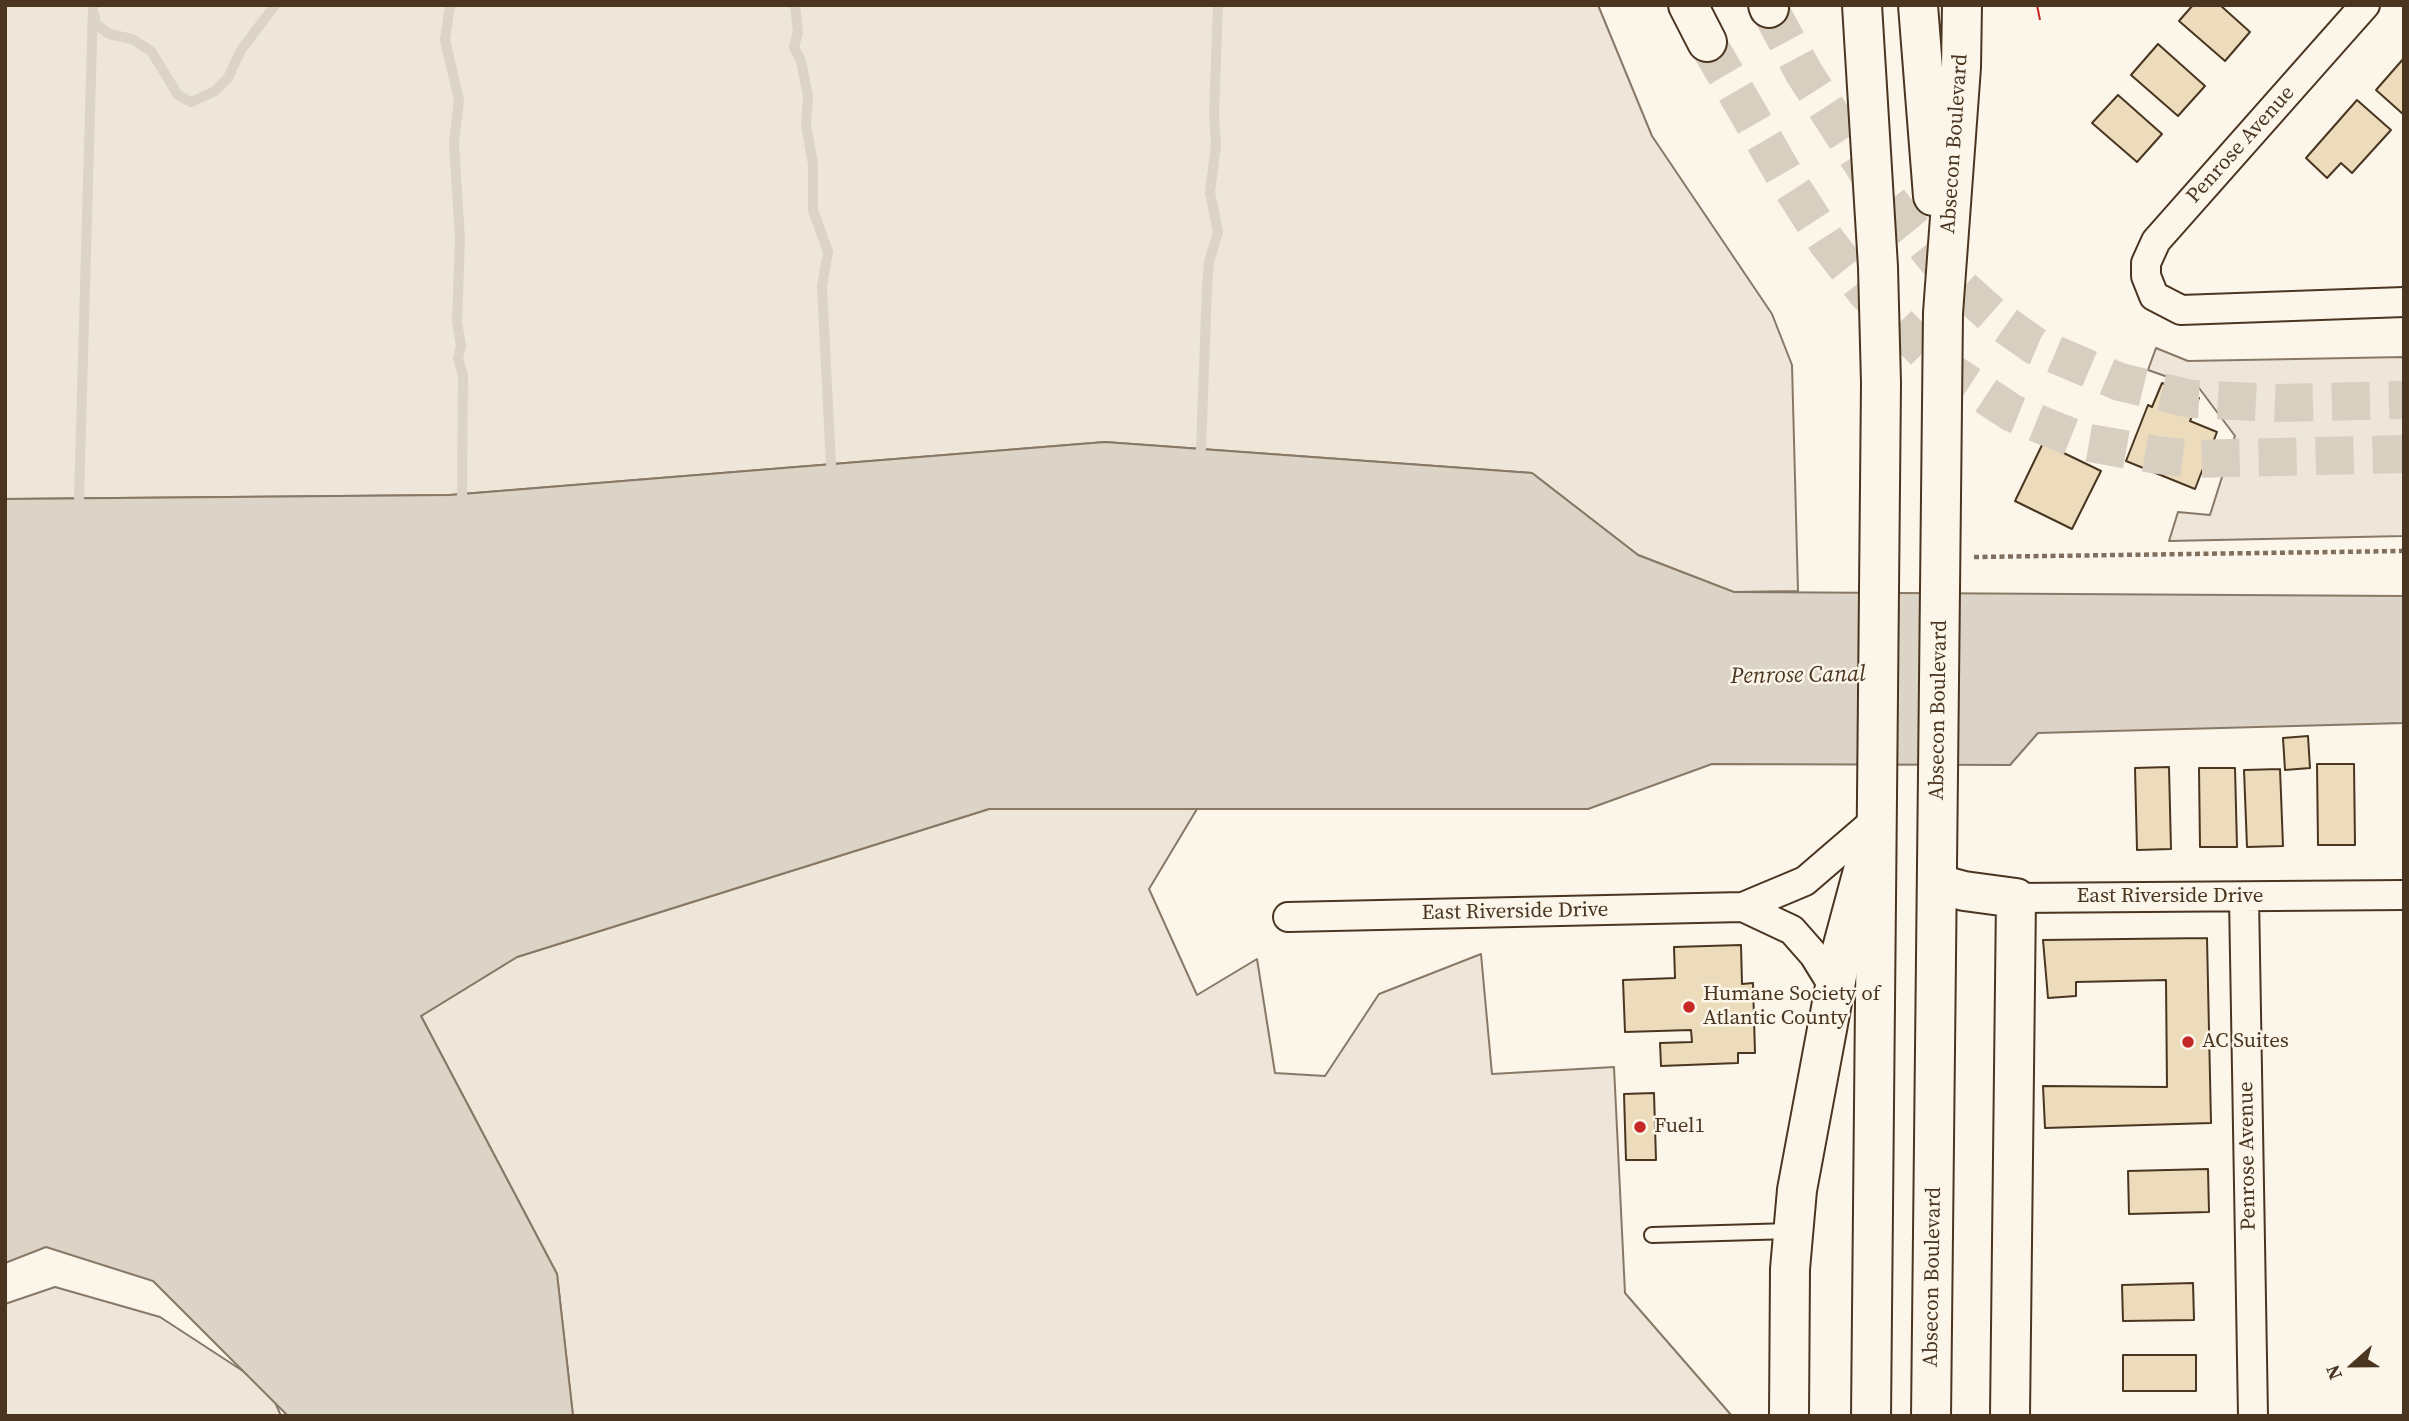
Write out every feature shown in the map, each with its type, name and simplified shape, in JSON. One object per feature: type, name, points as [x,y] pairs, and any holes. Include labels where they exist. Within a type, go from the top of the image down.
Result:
[{"type":"main road","points":[[1688,5],[1707,42]]},
{"type":"main road","points":[[1862,5],[1878,267],[1881,516],[1871,1416]]},
{"type":"main road","points":[[1918,5],[1943,313]]},
{"type":"main road","name":"Absecon Boulevard","points":[[1931,1416],[1943,313],[1961,67],[1962,5]]},
{"type":"main road","points":[[1788,1416],[1793,1231],[1810,1116],[1842,949],[1877,819]]},
{"type":"main road","name":"East Riverside Drive","points":[[1938,884],[1964,891],[2016,898]]},
{"type":"main road","points":[[2010,1416],[2016,898]]},
{"type":"street","name":"Penrose Avenue","points":[[2365,5],[2156,241],[2146,263],[2149,287],[2154,296],[2170,307],[2192,311],[2404,302]]},
{"type":"street","name":"East Riverside Drive","points":[[1288,917],[1743,907],[1805,881],[1877,819]]},
{"type":"street","name":"East Riverside Drive","points":[[2016,898],[2404,895]]},
{"type":"street","name":"Penrose Avenue","points":[[2244,897],[2253,1416]]},
{"type":"street","name":"East Riverside Drive","points":[[1743,907],[1792,930],[1814,955],[1835,989]]},
{"type":"lane","points":[[1652,1236],[1793,1231]]},
{"type":"path","points":[[1941,557],[2404,551]]},
{"type":"shaded area","points":[[5,5],[1598,5],[1652,136],[1772,314],[1792,365],[1798,591],[1733,592],[1638,555],[1532,473],[1105,442],[450,495],[5,499]]},
{"type":"shaded area","points":[[2156,348],[2188,361],[2404,357],[2404,536],[2169,541],[2178,512],[2210,515],[2235,436],[2199,388],[2148,370]]},
{"type":"shaded area","points":[[989,809],[1197,809],[1149,889],[1197,995],[1257,959],[1275,1073],[1325,1076],[1379,994],[1481,954],[1492,1074],[1614,1067],[1625,1293],[1732,1416],[573,1416],[557,1274],[421,1016],[517,957]]},
{"type":"shaded area","points":[[55,1287],[160,1317],[269,1388],[281,1416],[5,1416],[5,1304]]},
{"type":"water","name":"Penrose Canal","points":[[1105,442],[1532,473],[1638,555],[1734,592],[2404,596],[2404,723],[2038,733],[2010,765],[1712,764],[1588,809],[989,809],[517,957],[421,1016],[557,1274],[573,1416],[288,1416],[153,1281],[46,1247],[5,1263],[5,499],[450,495]]},
{"type":"building","points":[[2193,5],[2220,5],[2250,32],[2225,61],[2179,21]]},
{"type":"building","points":[[2158,44],[2205,86],[2178,116],[2131,75]]},
{"type":"building","points":[[2404,58],[2404,115],[2376,90]]},
{"type":"building","points":[[2118,95],[2162,134],[2137,162],[2092,123]]},
{"type":"building","points":[[2357,100],[2391,130],[2352,173],[2341,163],[2327,178],[2306,158]]},
{"type":"building","points":[[2162,383],[2199,398],[2190,421],[2217,432],[2195,489],[2126,461],[2148,405],[2152,407]]},
{"type":"building","points":[[2043,443],[2101,471],[2072,529],[2015,501]]},
{"type":"building","points":[[2308,736],[2310,768],[2285,770],[2283,738]]},
{"type":"building","points":[[2317,764],[2354,764],[2355,845],[2318,845]]},
{"type":"building","points":[[2169,767],[2171,849],[2137,850],[2135,768]]},
{"type":"building","points":[[2199,768],[2235,768],[2237,847],[2200,847]]},
{"type":"building","points":[[2280,769],[2283,846],[2247,847],[2244,770]]},
{"type":"building","name":"AC Suites","points":[[2207,938],[2211,1123],[2045,1128],[2043,1086],[2167,1087],[2166,980],[2076,982],[2076,996],[2048,998],[2043,940]]},
{"type":"building","name":"Humane Society of Atlantic County","points":[[1741,945],[1742,984],[1753,983],[1755,1053],[1738,1053],[1738,1063],[1661,1066],[1660,1043],[1692,1042],[1691,1030],[1625,1032],[1623,980],[1675,978],[1674,947]]},
{"type":"building","name":"Fuel1","points":[[1654,1093],[1656,1160],[1626,1160],[1624,1094]]},
{"type":"building","points":[[2208,1169],[2209,1212],[2129,1214],[2128,1171]]},
{"type":"building","points":[[2193,1283],[2194,1320],[2123,1321],[2122,1285]]},
{"type":"building","points":[[2123,1355],[2196,1355],[2196,1391],[2123,1391]]},
{"type":"waterway","points":[[95,16],[96,24],[109,34],[132,39],[151,51],[178,95],[191,102],[215,91],[228,78],[241,50],[275,5]]},
{"type":"waterway","points":[[450,5],[445,40],[459,100],[454,143],[460,239],[457,322],[461,346],[458,358],[463,375],[462,495]]},
{"type":"waterway","points":[[795,5],[798,32],[794,47],[801,61],[808,96],[806,125],[813,164],[813,210],[828,252],[822,286],[831,464]]},
{"type":"waterway","points":[[1201,449],[1207,287],[1209,262],[1218,232],[1210,192],[1216,145],[1214,114],[1218,5]]},
{"type":"waterway","points":[[79,498],[93,7]]},
{"type":"tunnel","points":[[1769,8],[1804,73],[1878,188],[1956,283],[1994,317],[2035,346],[2120,382],[2191,399],[2276,403],[2404,400]]},
{"type":"tunnel","points":[[1707,42],[1787,180],[1827,242],[1867,293],[1935,362],[2012,413],[2084,442],[2191,459],[2404,454]]},
{"type":"power","points":[[2037,5],[2040,20]]},
{"type":"place","name":"Humane Society of Atlantic County","points":[[1689,1007]]},
{"type":"place","name":"AC Suites","points":[[2188,1042]]},
{"type":"place","name":"Fuel1","points":[[1640,1127]]}]
